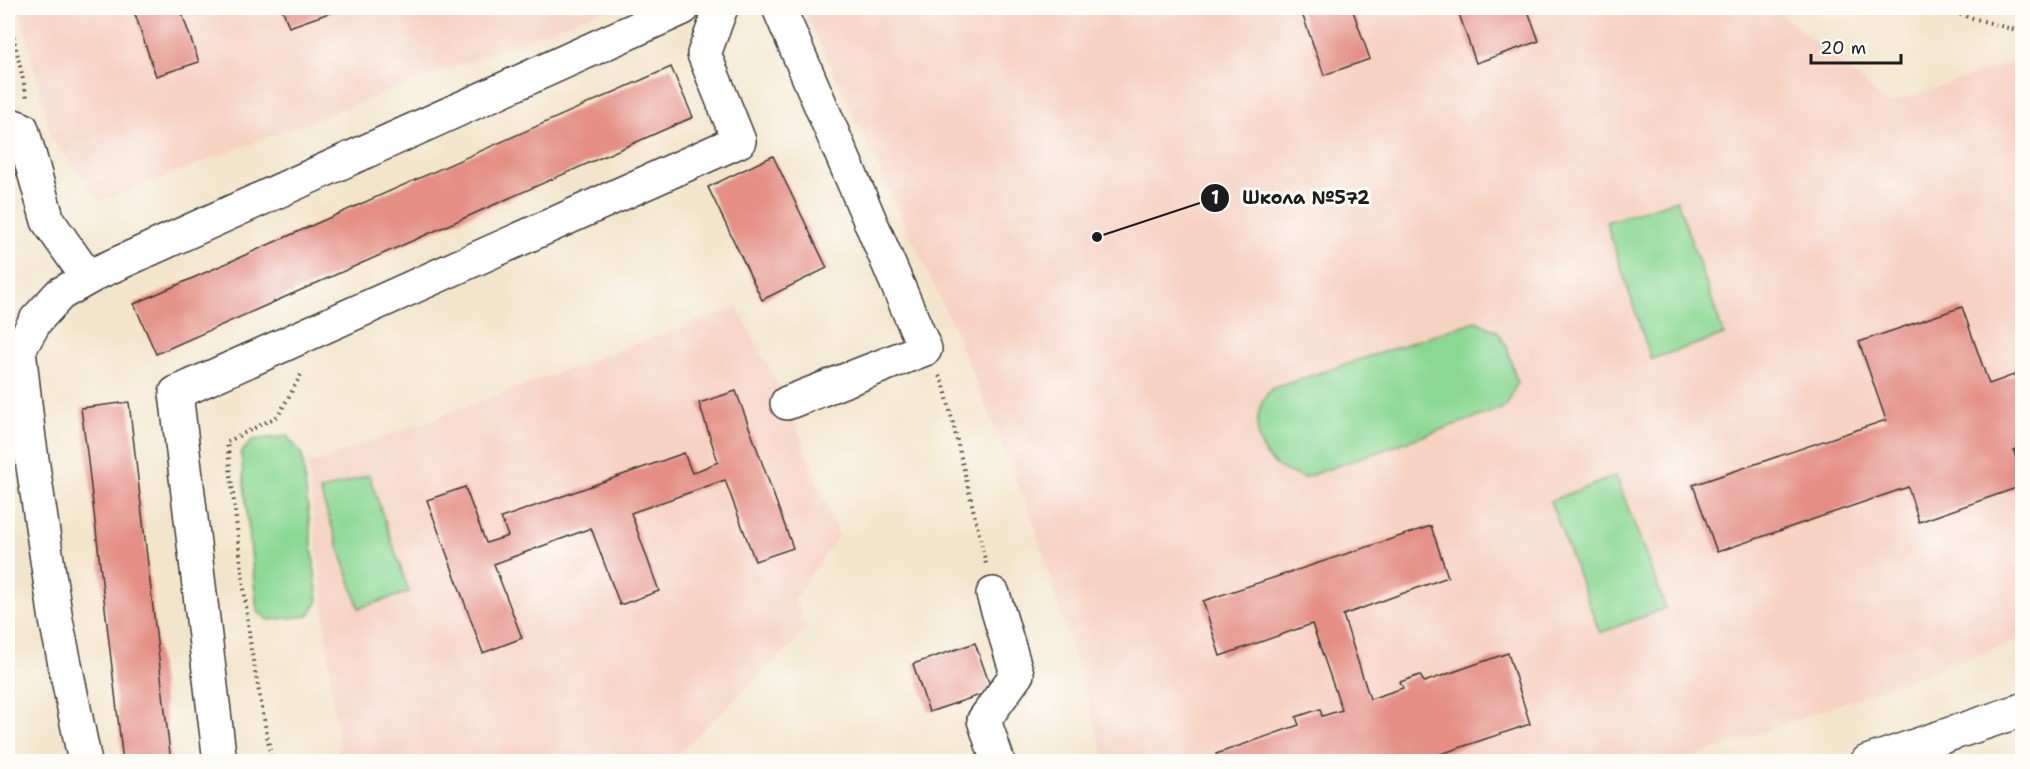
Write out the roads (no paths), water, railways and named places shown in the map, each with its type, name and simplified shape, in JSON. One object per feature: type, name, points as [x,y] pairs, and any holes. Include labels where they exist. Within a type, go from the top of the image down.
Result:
[{"type":"lane","points":[[85,762],[18,440],[19,350],[36,320],[60,294],[88,278],[683,8]]},
{"type":"lane","points":[[220,762],[176,393],[739,141],[704,54],[722,8]]},
{"type":"lane","points":[[779,8],[925,349],[787,403]]},
{"type":"lane","points":[[15,126],[48,221],[88,278]]},
{"type":"lane","points":[[993,594],[1017,674],[984,720],[998,762]]},
{"type":"lane","points":[[1867,762],[2022,710]]},
{"type":"place","name":"Школа №572","points":[[1097,237]]}]
